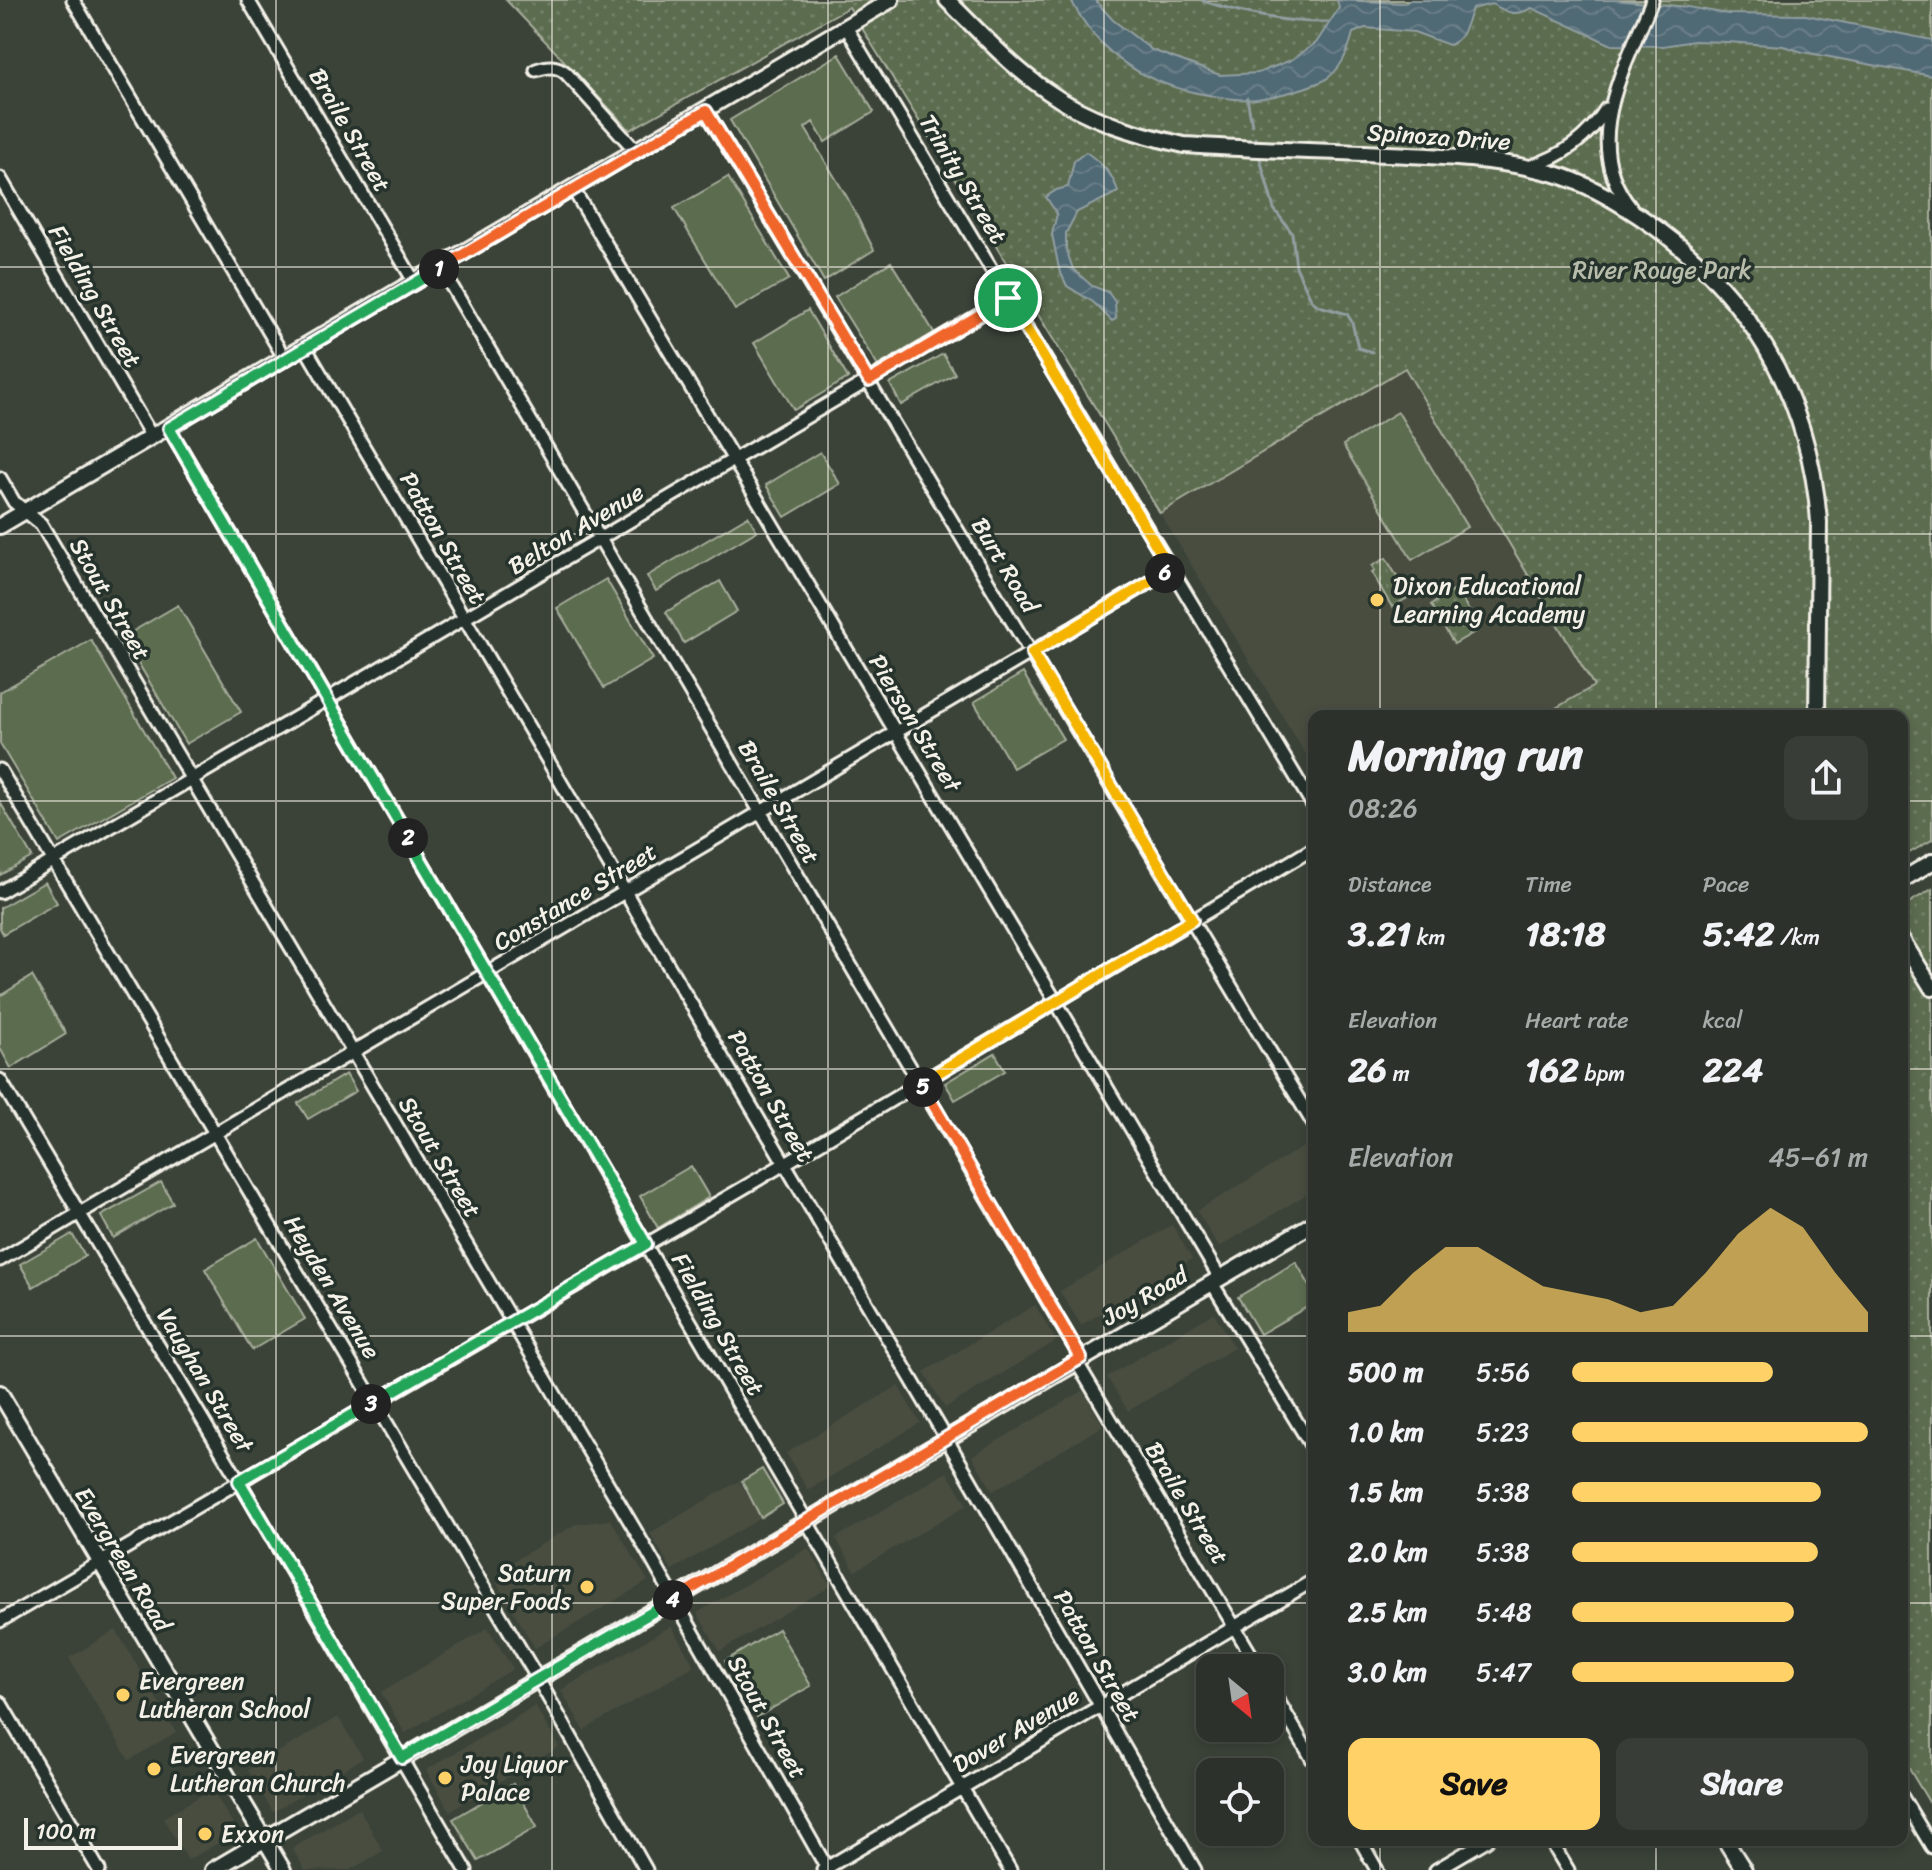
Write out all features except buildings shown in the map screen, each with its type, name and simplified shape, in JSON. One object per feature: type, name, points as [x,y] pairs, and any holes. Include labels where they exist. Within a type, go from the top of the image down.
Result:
[{"type":"street","points":[[73,0],[285,359]]},
{"type":"street","name":"Braile Street","points":[[248,0],[415,283]]},
{"type":"street","points":[[0,526],[891,0]]},
{"type":"street","name":"Spinoza Drive","points":[[947,0],[1004,56],[1048,92],[1102,121],[1146,137],[1184,145],[1446,156],[1528,167],[1581,183],[1637,215],[1688,252],[1737,303],[1772,355],[1798,414],[1813,468],[1819,522],[1817,710]]},
{"type":"street","points":[[1637,215],[1619,189],[1608,160],[1606,132],[1612,101],[1652,0]]},
{"type":"street","name":"Trinity Street","points":[[846,27],[1308,797]]},
{"type":"street","points":[[536,70],[547,66],[559,67],[636,151]]},
{"type":"street","points":[[1528,167],[1550,159],[1575,144],[1595,125],[1612,101]]},
{"type":"street","name":"Burt Road","points":[[706,111],[1308,1115]]},
{"type":"street","name":"Fielding Street","points":[[0,178],[152,437]]},
{"type":"street","name":"Pierson Street","points":[[573,189],[1056,1002],[1308,1440]]},
{"type":"street","name":"Braile Street","points":[[441,268],[921,1083],[1251,1654]]},
{"type":"street","name":"Belton Avenue","points":[[0,892],[1008,298]]},
{"type":"street","name":"Patton Street","points":[[305,347],[946,1438],[1195,1870]]},
{"type":"street","name":"Fielding Street","points":[[169,428],[1010,1870]]},
{"type":"street","name":"Stout Street","points":[[0,478],[14,502],[41,524],[675,1599],[825,1869]]},
{"type":"street","name":"Constance Street","points":[[0,1260],[1171,570]]},
{"type":"street","name":"Heyden Avenue","points":[[0,770],[538,1679],[646,1870]]},
{"type":"street","points":[[0,1621],[921,1083],[1308,852]]},
{"type":"street","points":[[1908,876],[1932,862]]},
{"type":"street","points":[[1908,950],[1932,988]]},
{"type":"street","name":"Vaughan Street","points":[[0,1080],[466,1870]]},
{"type":"street","name":"Joy Road","points":[[213,1870],[1308,1226]]},
{"type":"street","name":"Evergreen Road","points":[[0,1393],[283,1870]]},
{"type":"street","name":"Dover Avenue","points":[[825,1869],[1308,1583]]},
{"type":"street","points":[[0,1702],[99,1870]]},
{"type":"street","points":[[1284,1711],[1308,1752]]},
{"type":"street","points":[[1908,1807],[1932,1847]]},
{"type":"street","points":[[1363,1846],[1377,1870]]},
{"type":"street","points":[[1436,1870],[1477,1846]]},
{"type":"street","points":[[1554,1846],[1568,1870]]},
{"type":"street","points":[[1729,1846],[1744,1870]]},
{"type":"shaded area","name":"Dixon Educational Learning Academy","points":[[1405,368],[1594,686],[1552,710],[1308,710],[1308,758],[1160,513]]},
{"type":"shaded area","points":[[1308,1144],[1308,1194],[1219,1247],[1197,1211]]},
{"type":"shaded area","points":[[1172,1225],[1192,1259],[1081,1325],[1060,1291]]},
{"type":"shaded area","points":[[1035,1305],[1056,1341],[945,1408],[924,1372]]},
{"type":"shaded area","points":[[1214,1313],[1234,1348],[1128,1411],[1107,1377]]},
{"type":"shaded area","points":[[898,1386],[920,1423],[808,1490],[786,1453]]},
{"type":"shaded area","points":[[1083,1391],[1103,1426],[993,1491],[972,1456]]},
{"type":"shaded area","points":[[947,1472],[967,1505],[855,1571],[836,1538]]},
{"type":"shaded area","points":[[739,1481],[761,1518],[672,1570],[650,1533]]},
{"type":"shaded area","points":[[611,1520],[648,1581],[535,1648],[497,1583],[512,1562],[576,1524]]},
{"type":"shaded area","points":[[808,1548],[831,1586],[720,1651],[697,1613]]},
{"type":"shaded area","points":[[671,1626],[694,1666],[584,1730],[561,1690]]},
{"type":"shaded area","points":[[488,1628],[513,1669],[405,1733],[381,1692]]},
{"type":"shaded area","name":"Evergreen Lutheran School","points":[[116,1630],[176,1732],[129,1760],[69,1658]]},
{"type":"shaded area","points":[[535,1706],[559,1747],[450,1811],[426,1770]]},
{"type":"shaded area","points":[[338,1717],[363,1758],[273,1812],[248,1770]]},
{"type":"shaded area","points":[[212,1789],[237,1832],[188,1860],[163,1818]]},
{"type":"shaded area","points":[[359,1809],[383,1851],[350,1870],[305,1870],[292,1848]]},
{"type":"green space","name":"River Rouge Park","points":[[506,0],[1932,0],[1932,840],[1908,854],[1908,710],[1552,710],[1594,686],[1405,368],[1160,513],[849,7],[630,130]]},
{"type":"green space","points":[[839,54],[874,112],[825,142],[813,122],[805,128],[847,197],[874,250],[824,281],[730,120]]},
{"type":"green space","points":[[728,177],[789,279],[735,310],[674,208]]},
{"type":"green space","points":[[891,262],[935,334],[879,368],[835,297]]},
{"type":"green space","points":[[808,310],[848,378],[794,410],[754,343]]},
{"type":"green space","points":[[943,354],[955,374],[901,405],[890,384]]},
{"type":"green space","points":[[1398,412],[1467,527],[1412,560],[1343,445]]},
{"type":"green space","points":[[820,452],[840,484],[785,517],[766,485]]},
{"type":"green space","points":[[748,516],[757,531],[656,591],[647,576]]},
{"type":"green space","points":[[1386,558],[1409,597],[1392,607],[1372,573],[1375,571],[1372,566]]},
{"type":"green space","points":[[606,579],[653,659],[604,688],[557,608]]},
{"type":"green space","points":[[720,581],[737,611],[684,643],[666,612]]},
{"type":"green space","points":[[1456,589],[1480,629],[1454,644],[1431,605]]},
{"type":"green space","points":[[178,605],[241,712],[186,744],[123,637]]},
{"type":"green space","points":[[91,640],[172,778],[59,843],[0,744],[0,692]]},
{"type":"green space","points":[[1023,673],[1063,739],[1013,768],[974,702]]},
{"type":"green space","points":[[0,802],[32,857],[0,875]]},
{"type":"green space","points":[[45,882],[57,903],[3,934],[0,908]]},
{"type":"green space","points":[[1932,889],[1932,1807],[1908,1767],[1908,903]]},
{"type":"green space","points":[[32,976],[66,1034],[11,1068],[0,1048],[0,996]]},
{"type":"green space","points":[[995,1053],[1005,1071],[955,1100],[945,1083]]},
{"type":"green space","points":[[346,1074],[356,1091],[308,1119],[298,1103]]},
{"type":"green space","points":[[691,1166],[709,1197],[658,1228],[640,1196]]},
{"type":"green space","points":[[161,1182],[173,1203],[113,1238],[101,1216]]},
{"type":"green space","points":[[72,1234],[85,1256],[33,1287],[20,1264]]},
{"type":"green space","points":[[257,1238],[305,1319],[252,1350],[205,1269]]},
{"type":"green space","points":[[1296,1262],[1308,1283],[1308,1306],[1260,1334],[1238,1297]]},
{"type":"green space","points":[[762,1469],[783,1504],[761,1518],[742,1481]]},
{"type":"green space","points":[[778,1629],[811,1686],[757,1717],[725,1661]]},
{"type":"green space","points":[[513,1784],[537,1827],[478,1861],[453,1819]]},
{"type":"water","points":[[1071,0],[1095,0],[1113,20],[1152,50],[1220,75],[1258,73],[1291,60],[1316,43],[1339,8],[1337,0],[1405,3],[1410,0],[1615,0],[1728,14],[1806,15],[1932,40],[1932,76],[1783,46],[1694,41],[1663,46],[1612,45],[1532,8],[1512,13],[1492,4],[1472,9],[1461,35],[1449,45],[1414,32],[1365,28],[1353,33],[1343,60],[1335,72],[1323,81],[1274,96],[1232,99],[1186,90],[1145,76],[1096,37]]},
{"type":"water","points":[[1086,152],[1106,169],[1118,192],[1077,212],[1066,233],[1066,249],[1073,269],[1092,286],[1108,292],[1115,302],[1116,319],[1112,321],[1093,302],[1067,286],[1059,269],[1052,234],[1057,214],[1046,197],[1068,187],[1074,161]]},
{"type":"waterway","points":[[1203,1],[1265,17],[1329,22]]},
{"type":"waterway","points":[[1247,98],[1252,125]]},
{"type":"waterway","points":[[1259,155],[1274,209],[1292,233],[1296,267],[1312,301],[1347,314],[1358,348],[1372,352]]},
{"type":"place","name":"Dixon Educational Learning Academy","points":[[1377,600]]},
{"type":"place","name":"Saturn Super Foods","points":[[587,1587]]},
{"type":"place","name":"Evergreen Lutheran School","points":[[123,1695]]},
{"type":"place","name":"Evergreen Lutheran Church","points":[[154,1769]]},
{"type":"place","name":"Joy Liquor Palace","points":[[445,1778]]},
{"type":"place","name":"Exxon","points":[[205,1834]]},
{"type":"route","points":[[706,111],[869,381],[1008,298],[1171,570],[1032,653],[1192,920],[921,1083],[1081,1358],[402,1758],[239,1481],[646,1244],[169,428],[706,111]]}]
